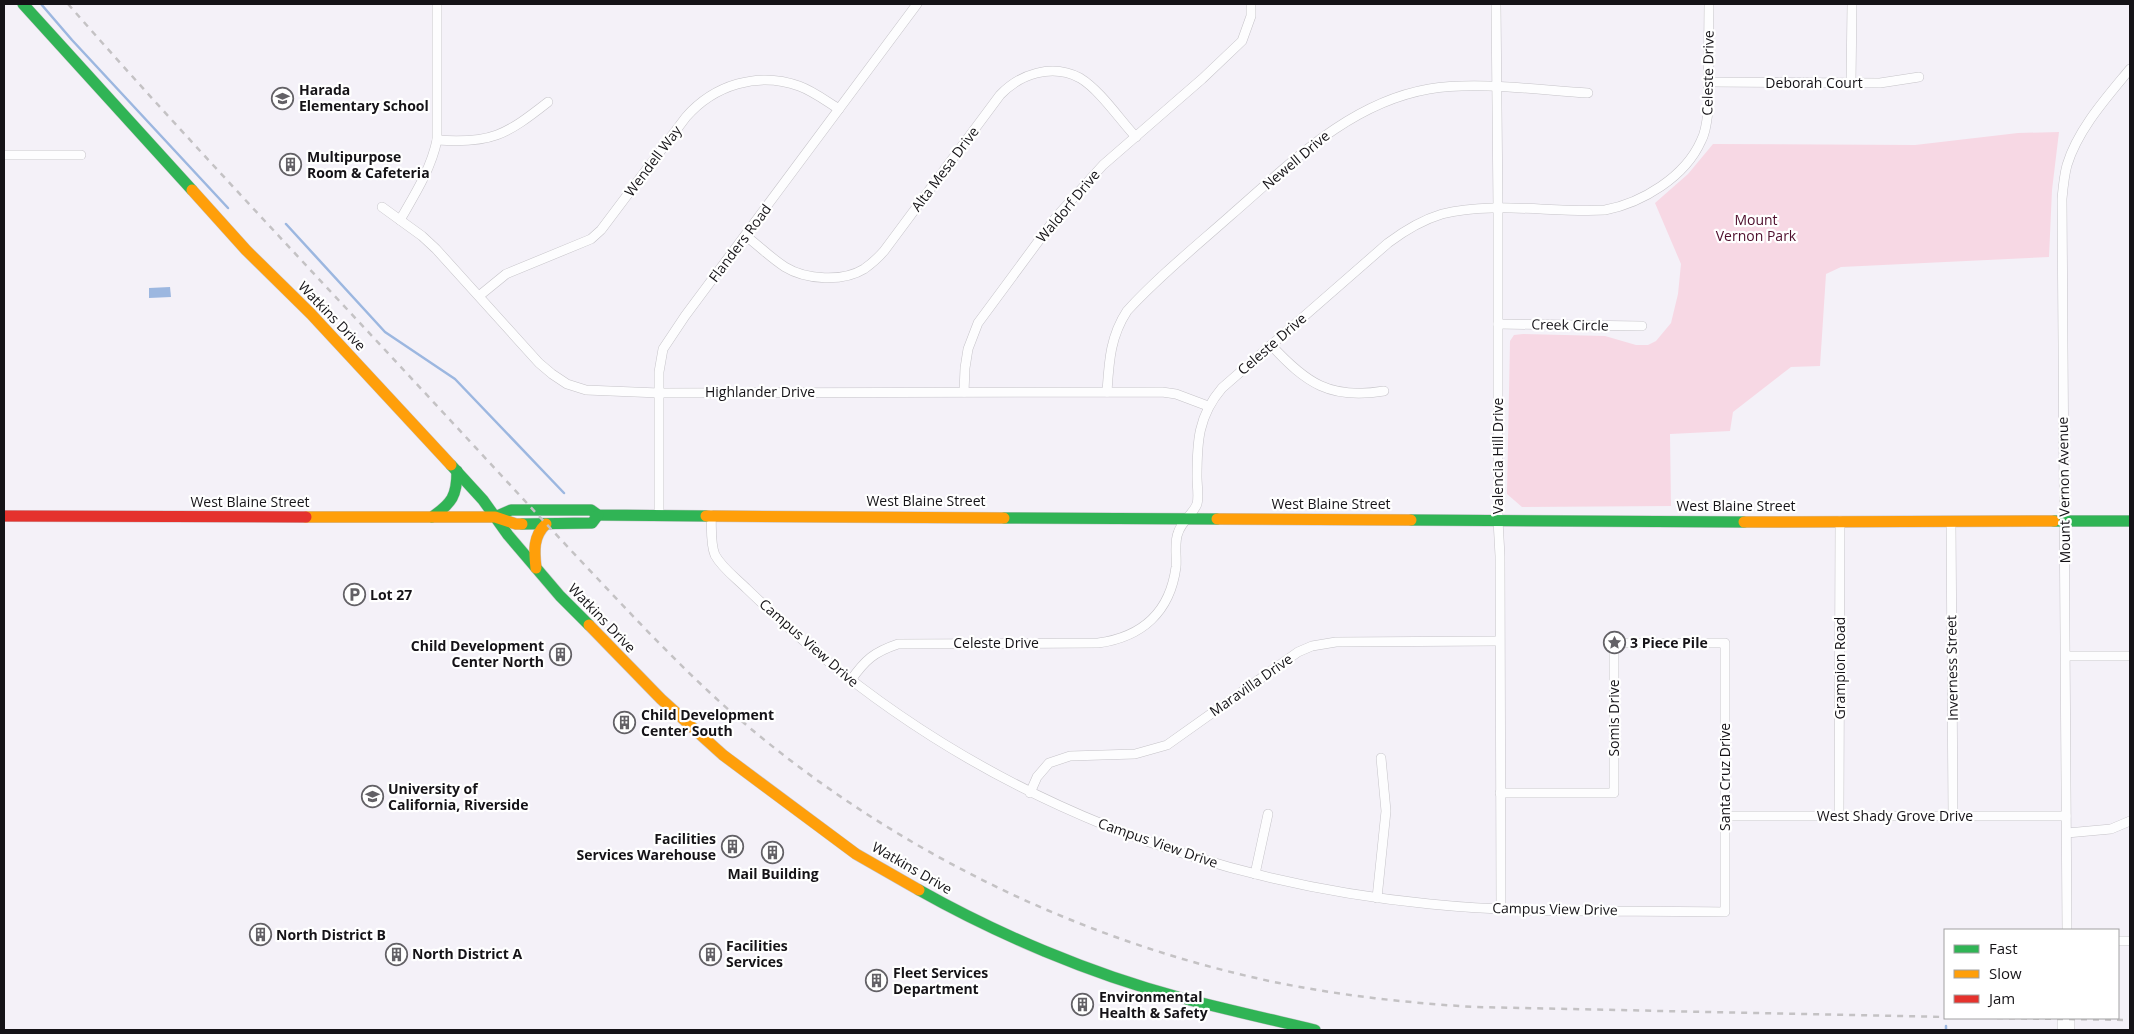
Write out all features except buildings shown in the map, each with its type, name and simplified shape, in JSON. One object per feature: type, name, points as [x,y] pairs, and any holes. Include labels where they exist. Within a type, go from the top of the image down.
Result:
[{"type":"street","name":"Watkins Drive","points":[[23,4],[233,235],[311,314],[457,471],[483,500],[536,568],[602,641],[661,699],[723,755],[856,854],[982,923],[1078,964],[1177,997],[1316,1030]]},
{"type":"street","points":[[400,220],[424,178],[437,140],[437,4]]},
{"type":"street","name":"Flanders Road","points":[[660,514],[659,392],[660,358],[664,349],[685,316],[917,4]]},
{"type":"street","name":"Waldorf Drive","points":[[964,392],[968,350],[973,334],[984,314],[1057,216],[1085,183],[1242,41],[1251,16],[1251,4]]},
{"type":"street","name":"Valencia Hill Drive","points":[[1496,4],[1498,520],[1500,556],[1498,641],[1501,909]]},
{"type":"street","name":"Celeste Drive","points":[[851,680],[867,660],[877,653],[898,644],[1098,643],[1118,640],[1134,634],[1161,610],[1169,595],[1175,576],[1177,533],[1197,504],[1198,444],[1201,426],[1208,406],[1222,388],[1403,232],[1440,214],[1474,209],[1605,210],[1638,200],[1679,171],[1692,157],[1701,142],[1706,126],[1708,111],[1709,4]]},
{"type":"street","points":[[1851,83],[1852,4]]},
{"type":"street","name":"Mount Vernon Avenue","points":[[2067,929],[2062,236],[2064,181],[2067,165],[2082,133],[2130,68]]},
{"type":"street","name":"Alta Mesa Drive","points":[[746,236],[786,268],[801,274],[835,277],[852,274],[864,269],[884,251],[1000,95],[1009,86],[1032,74],[1048,71],[1063,72],[1080,78],[1093,88],[1136,138]]},
{"type":"street","name":"Deborah Court","points":[[1708,82],[1880,83],[1919,77]]},
{"type":"street","name":"Wendell Way","points":[[479,296],[506,274],[578,246],[591,239],[600,230],[696,105],[719,90],[734,84],[778,80],[810,91],[840,109]]},
{"type":"street","name":"Newell Drive","points":[[1107,392],[1110,352],[1115,332],[1127,311],[1204,239],[1314,144],[1355,116],[1394,98],[1415,92],[1448,87],[1497,86],[1588,93]]},
{"type":"street","points":[[437,140],[462,142],[491,138],[524,121],[548,102]]},
{"type":"street","points":[[4,155],[81,155]]},
{"type":"street","name":"Highlander Drive","points":[[382,207],[422,236],[539,363],[567,384],[586,390],[659,392],[1162,392],[1183,396],[1208,406]]},
{"type":"street","name":"Creek Circle","points":[[1498,324],[1642,326]]},
{"type":"street","points":[[1271,345],[1293,369],[1319,386],[1337,392],[1354,394],[1384,391]]},
{"type":"street","points":[[432,517],[454,500],[457,493],[457,471]]},
{"type":"street","name":"West Blaine Street","points":[[496,517],[510,510],[591,510],[598,515],[2130,521]]},
{"type":"street","name":"West Blaine Street","points":[[4,516],[496,517],[516,524],[546,524],[592,523],[598,515]]},
{"type":"street","name":"Campus View Drive","points":[[711,515],[714,554],[724,568],[783,623],[851,680],[893,712],[980,767],[1030,793],[1107,826],[1210,863],[1255,874],[1377,898],[1501,909],[1725,912]]},
{"type":"street","name":"Grampion Road","points":[[1840,521],[1840,816]]},
{"type":"street","name":"Inverness Street","points":[[1951,521],[1953,816]]},
{"type":"street","points":[[536,568],[535,539],[540,529],[546,524]]},
{"type":"street","name":"Maravilla Drive","points":[[1030,793],[1049,762],[1060,758],[1135,754],[1166,745],[1285,660],[1312,646],[1336,642],[1498,641]]},
{"type":"street","name":"Somis Drive","points":[[1500,793],[1614,793],[1614,643]]},
{"type":"street","name":"Santa Cruz Drive","points":[[1614,643],[1724,643],[1725,912]]},
{"type":"street","points":[[2066,656],[2130,656]]},
{"type":"street","points":[[1377,898],[1386,811],[1381,758]]},
{"type":"street","points":[[1255,874],[1268,814]]},
{"type":"street","name":"West Shady Grove Drive","points":[[1724,816],[2066,816]]},
{"type":"street","points":[[2067,833],[2111,829],[2130,821]]},
{"type":"green space","name":"Mount Vernon Park","points":[[2059,132],[2052,190],[2049,257],[1841,267],[1826,274],[1820,366],[1791,367],[1733,412],[1730,431],[1670,434],[1671,506],[1522,507],[1507,494],[1510,341],[1514,335],[1523,334],[1605,336],[1636,345],[1648,345],[1656,341],[1671,323],[1678,294],[1681,264],[1655,203],[1688,174],[1713,144],[1915,145],[2018,133]]},
{"type":"water","points":[[170,287],[171,297],[149,298],[149,288]]},
{"type":"waterway","points":[[41,4],[228,208]]},
{"type":"waterway","points":[[286,224],[385,332],[455,379],[564,493]]},
{"type":"railway","points":[[68,4],[252,207],[577,557],[687,671],[724,706],[803,770],[864,812],[929,851],[995,886],[1064,917],[1135,944],[1206,966],[1328,992],[1401,1001],[1475,1007],[1944,1017]]},
{"type":"railway","points":[[2064,1019],[2130,1020]]},
{"type":"traffic: fast","points":[[23,4],[192,190]]},
{"type":"traffic: fast","points":[[451,465],[483,500],[508,535],[560,596],[589,625]]},
{"type":"traffic: fast","points":[[432,517],[449,503],[452,498],[456,487],[457,471]]},
{"type":"traffic: fast","points":[[495,517],[511,510],[591,510],[598,515],[706,516]]},
{"type":"traffic: fast","points":[[522,524],[592,523],[598,515]]},
{"type":"traffic: fast","points":[[1004,518],[1217,519]]},
{"type":"traffic: fast","points":[[1411,520],[1744,522]]},
{"type":"traffic: fast","points":[[2054,521],[2130,521]]},
{"type":"traffic: fast","points":[[919,890],[980,922],[1078,965],[1145,988],[1315,1030]]},
{"type":"traffic: slow","points":[[192,190],[246,250],[311,314],[451,465]]},
{"type":"traffic: slow","points":[[706,516],[1004,518]]},
{"type":"traffic: slow","points":[[306,517],[495,517],[516,524],[522,524]]},
{"type":"traffic: slow","points":[[1217,519],[1411,520]]},
{"type":"traffic: slow","points":[[1744,522],[2054,521]]},
{"type":"traffic: slow","points":[[536,568],[535,550],[537,539],[546,524]]},
{"type":"traffic: slow","points":[[589,625],[661,699],[723,755],[856,854],[919,890]]},
{"type":"traffic: jam","points":[[4,516],[306,517]]},
{"type":"place","name":"Harada Elementary School","points":[[283,98]]},
{"type":"place","name":"Multipurpose Room & Cafeteria","points":[[291,165]]},
{"type":"place","name":"Lot 27","points":[[354,595]]},
{"type":"place","name":"3 Piece Pile","points":[[1614,643]]},
{"type":"place","name":"Child Development Center North","points":[[560,654]]},
{"type":"place","name":"Child Development Center South","points":[[625,723]]},
{"type":"place","name":"University of California, Riverside","points":[[372,797]]},
{"type":"place","name":"Facilities Services Warehouse","points":[[732,847]]},
{"type":"place","name":"Mail Building","points":[[773,852]]},
{"type":"place","name":"North District B","points":[[260,935]]},
{"type":"place","name":"North District A","points":[[396,954]]},
{"type":"place","name":"Facilities Services","points":[[710,954]]},
{"type":"place","name":"Fleet Services Department","points":[[877,981]]},
{"type":"place","name":"Environmental Health & Safety","points":[[1083,1005]]}]
